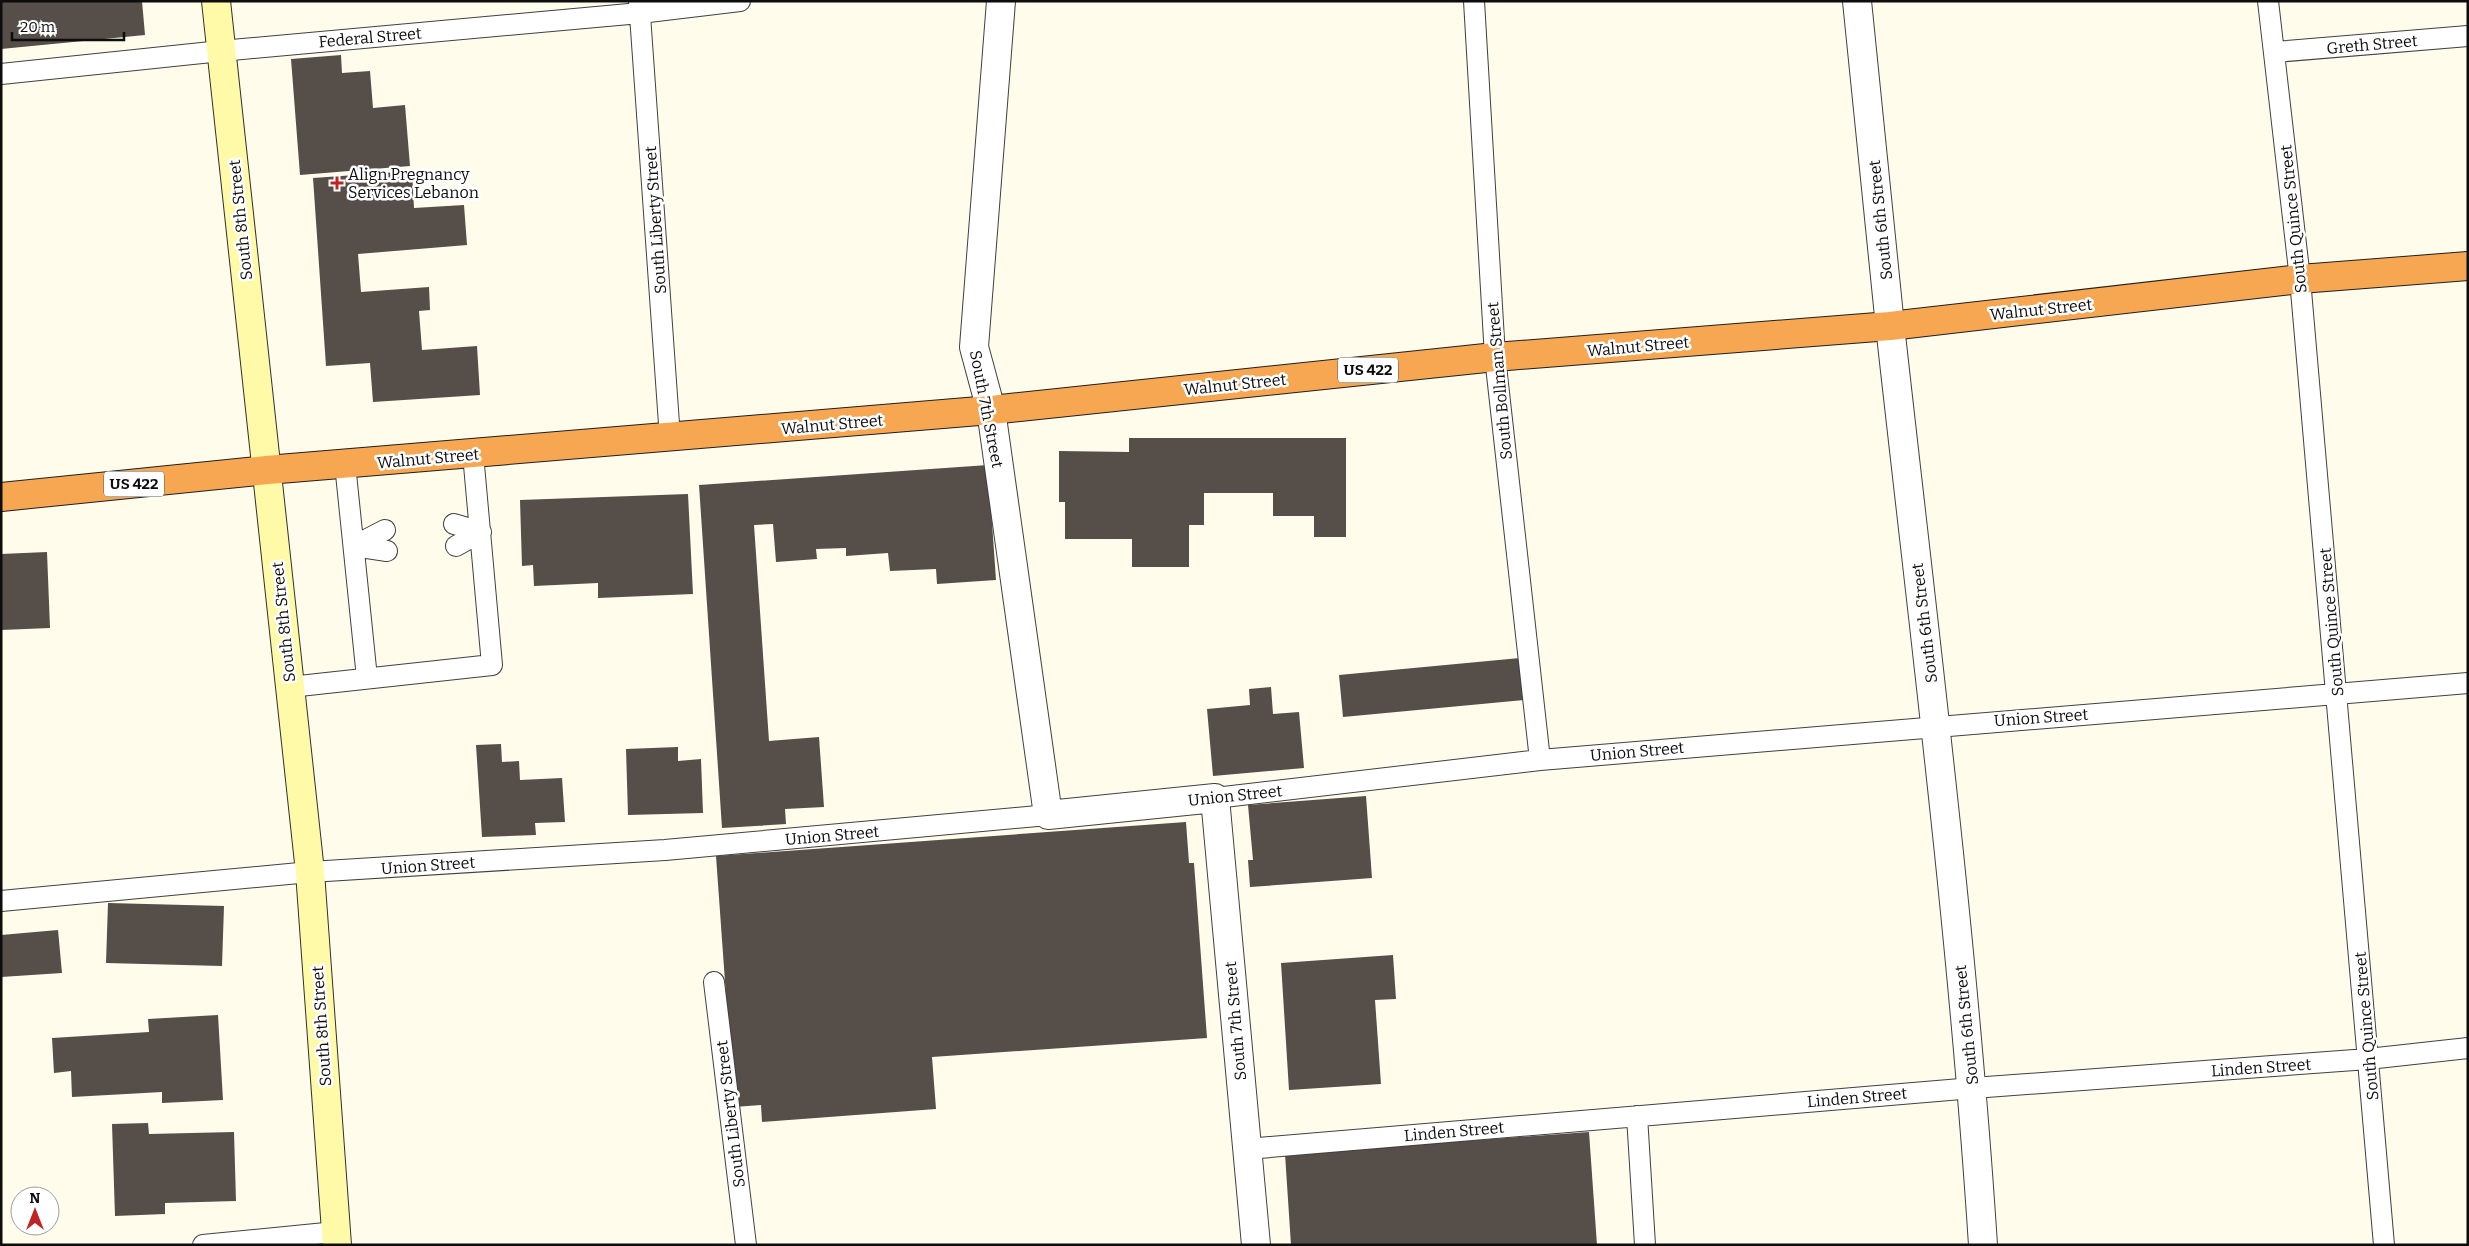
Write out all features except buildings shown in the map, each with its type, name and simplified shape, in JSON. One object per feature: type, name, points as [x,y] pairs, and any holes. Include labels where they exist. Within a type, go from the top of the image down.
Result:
[{"type":"highway","name":"Walnut Street","points":[[1,497],[267,470],[991,410],[1495,357],[1890,326],[2300,279],[2468,266]]},
{"type":"street","name":"South 8th Street","points":[[216,1],[310,872],[336,1238]]},
{"type":"street","name":"South 7th Street","points":[[1001,1],[974,347],[991,410],[1048,815]]},
{"type":"street","name":"South 6th Street","points":[[1857,1],[1890,326],[1936,726],[1973,1088],[1982,1245]]},
{"type":"street","name":"South 7th Street","points":[[1215,798],[1256,1245]]},
{"type":"street","name":"Union Street","points":[[1048,815],[1215,798]]},
{"type":"lane","name":"Federal Street","points":[[1,74],[640,7],[740,1]]},
{"type":"lane","name":"South Bollman Street","points":[[1474,1],[1495,357],[1540,760]]},
{"type":"lane","name":"South Quince Street","points":[[2268,1],[2300,279],[2338,694],[2384,1245]]},
{"type":"lane","name":"South Liberty Street","points":[[640,7],[670,438]]},
{"type":"lane","name":"Greth Street","points":[[2275,52],[2468,36]]},
{"type":"lane","points":[[290,687],[492,665],[481,532],[472,454]]},
{"type":"lane","points":[[346,464],[366,678]]},
{"type":"lane","points":[[454,524],[481,532]]},
{"type":"lane","points":[[354,546],[385,530]]},
{"type":"lane","points":[[456,546],[481,532]]},
{"type":"lane","points":[[354,546],[387,551]]},
{"type":"lane","name":"Union Street","points":[[1215,798],[1540,760],[2468,683]]},
{"type":"lane","name":"Union Street","points":[[1,901],[310,872],[665,850],[1048,815]]},
{"type":"lane","name":"South Liberty Street","points":[[714,982],[746,1245]]},
{"type":"lane","name":"Linden Street","points":[[1247,1148],[1973,1088],[2368,1059],[2468,1048]]},
{"type":"lane","points":[[1636,1116],[1645,1245]]},
{"type":"lane","points":[[203,1245],[336,1238]]},
{"type":"place","name":"Align Pregnancy Services Lebanon","points":[[337,183]]}]
